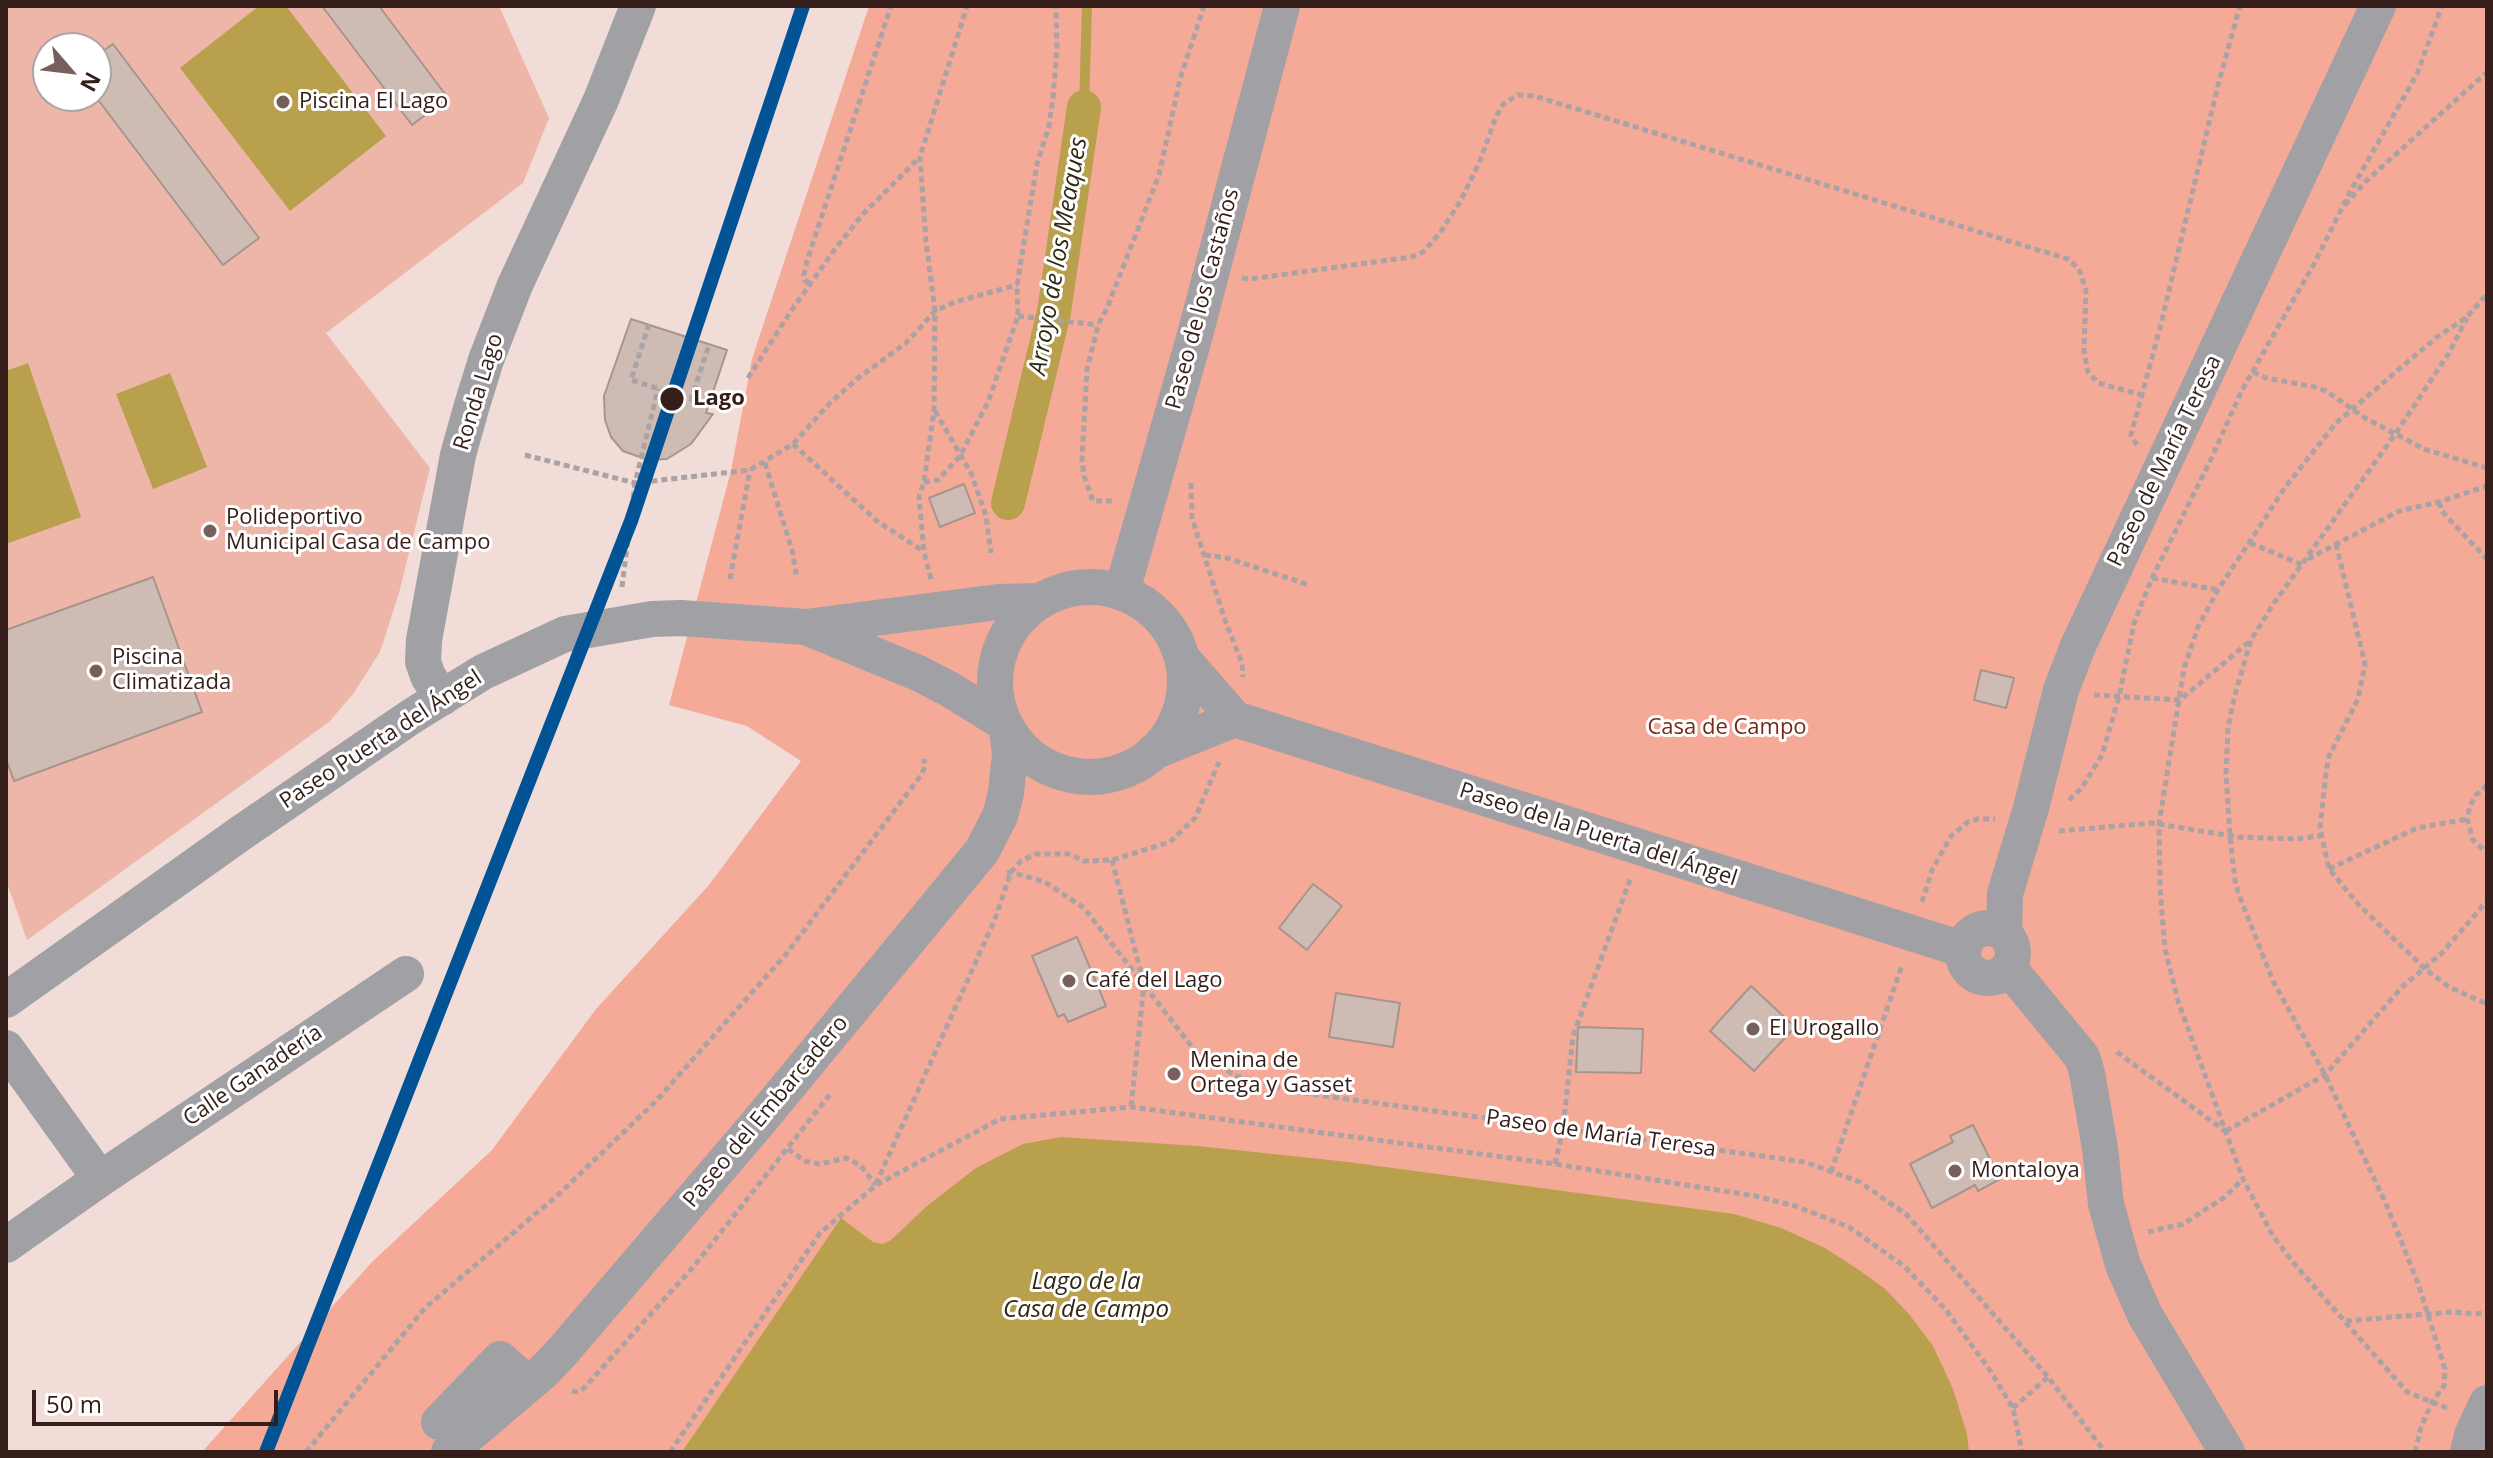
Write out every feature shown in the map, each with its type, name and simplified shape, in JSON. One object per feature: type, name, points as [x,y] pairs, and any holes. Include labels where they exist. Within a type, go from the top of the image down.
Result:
[{"type":"street","name":"Ronda Lago","points":[[442,698],[423,662],[424,640],[458,455],[486,360],[510,298],[601,100],[638,6]]},
{"type":"street","name":"Paseo de los Castaños","points":[[1122,591],[1193,342],[1282,6]]},
{"type":"street","name":"Paseo de María Teresa","points":[[2006,950],[2005,894],[2034,822],[2061,690],[2114,567],[2378,6]]},
{"type":"street","points":[[1101,587],[1122,591],[1150,608],[1161,619],[1229,734],[1153,752],[1120,772],[1100,777],[1065,773],[1040,762],[1020,745],[1006,726],[995,686],[1001,649],[1013,627],[1051,595],[1075,588],[1101,587]]},
{"type":"street","name":"Paseo Puerta del Ángel","points":[[6,1000],[252,825],[442,698],[483,672],[565,634],[652,619],[681,618],[806,627],[998,602],[1041,601]]},
{"type":"street","name":"Paseo Puerta del Ángel","points":[[806,627],[918,673],[1006,726]]},
{"type":"street","points":[[1153,752],[1170,732],[1180,709],[1185,684],[1182,658]]},
{"type":"street","name":"Paseo del Embarcadero","points":[[444,1437],[528,1384],[562,1352],[982,851],[1000,816],[1006,793],[1010,754],[1006,726]]},
{"type":"street","name":"Paseo de la Puerta del Ángel","points":[[1229,734],[1641,849],[1962,949],[1970,935],[1981,928],[1994,928],[2006,950]]},
{"type":"street","points":[[2006,950],[2082,1057],[2097,1133],[2106,1204],[2123,1265],[2145,1315],[2227,1452]]},
{"type":"street","name":"Calle Ganadería","points":[[6,1245],[406,974]]},
{"type":"street","points":[[6,1048],[100,1179]]},
{"type":"path","points":[[809,284],[805,280],[807,261],[891,6]]},
{"type":"path","points":[[939,611],[924,552],[919,497],[934,410],[935,311],[920,157],[967,6]]},
{"type":"path","points":[[924,482],[938,480],[960,456],[988,402],[1018,316],[1017,285],[1037,164],[1049,126],[1053,97],[1056,6]]},
{"type":"path","points":[[1120,501],[1093,501],[1084,476],[1082,459],[1087,369],[1098,325],[1159,175],[1180,79],[1204,6]]},
{"type":"path","points":[[2167,458],[2136,444],[2131,435],[2240,6]]},
{"type":"path","points":[[2034,822],[2066,804],[2081,789],[2102,755],[2119,697],[2134,623],[2152,578],[2242,390],[2417,74],[2442,6]]},
{"type":"path","points":[[2341,209],[2365,182],[2487,72]]},
{"type":"path","points":[[1237,292],[1241,277],[1250,279],[1411,257],[1423,252],[1440,233],[1461,200],[1503,104],[1518,95],[1534,96],[2068,259],[2079,269],[2086,290],[2084,350],[2088,372],[2098,383],[2142,395]]},
{"type":"path","points":[[748,378],[809,284],[863,214],[920,157]]},
{"type":"path","points":[[525,455],[635,483],[750,470],[793,444],[829,404],[906,343],[935,311],[955,302],[1017,285]]},
{"type":"path","points":[[2415,1452],[2421,1427],[2432,1402],[2444,1386],[2445,1369],[2418,1283],[2387,1206],[2325,1075],[2273,981],[2239,895],[2230,836],[2226,773],[2228,728],[2251,640],[2396,433],[2449,353],[2467,317],[2487,294]]},
{"type":"path","points":[[1018,316],[1098,325]]},
{"type":"path","points":[[2467,317],[2437,337],[2336,423],[2286,486],[2218,590],[2198,627],[2184,668],[2159,824],[2165,949],[2178,1001],[2243,1179],[2273,1236],[2407,1392],[2477,1425]]},
{"type":"path","points":[[631,380],[649,324]]},
{"type":"path","points":[[691,399],[709,345]]},
{"type":"path","points":[[2253,372],[2280,382],[2315,387],[2424,449],[2487,468]]},
{"type":"path","points":[[623,378],[702,403]]},
{"type":"path","points":[[622,587],[635,483],[658,389]]},
{"type":"path","points":[[934,410],[971,473],[986,516],[991,553]]},
{"type":"path","points":[[793,444],[877,521],[924,552]]},
{"type":"path","points":[[765,463],[792,550],[797,578]]},
{"type":"path","points":[[730,579],[750,470]]},
{"type":"path","points":[[1192,470],[1191,510],[1226,623],[1242,663],[1243,679]]},
{"type":"path","points":[[2250,543],[2304,562],[2399,511],[2487,486]]},
{"type":"path","points":[[2439,502],[2450,520],[2487,559]]},
{"type":"path","points":[[2336,544],[2365,664],[2358,699],[2329,756],[2320,836],[2329,869],[2358,904],[2425,969],[2449,987],[2487,1004]]},
{"type":"path","points":[[1205,555],[1227,558],[1309,585]]},
{"type":"path","points":[[2114,567],[2152,578],[2218,590]]},
{"type":"path","points":[[2061,690],[2079,694],[2180,700],[2251,640]]},
{"type":"path","points":[[876,1185],[995,919],[1011,872],[1021,861],[1045,853],[1069,854],[1084,861],[1112,860],[1170,842],[1195,818],[1229,734]]},
{"type":"path","points":[[306,1452],[425,1308],[560,1193],[676,1079],[787,953],[921,775],[925,767],[924,759]]},
{"type":"path","points":[[2487,785],[2476,795],[2467,819],[2473,840],[2487,853]]},
{"type":"path","points":[[1831,1172],[1932,870],[1951,836],[1968,822],[1996,819],[2159,824],[2230,836],[2296,839],[2320,836]]},
{"type":"path","points":[[2329,869],[2417,828],[2467,819]]},
{"type":"path","points":[[1555,1164],[1563,1129],[1573,1036],[1641,849]]},
{"type":"path","name":"Paseo de María Teresa","points":[[1112,860],[1144,985],[1196,1052],[1236,1076],[1296,1092],[1805,1162],[1860,1182],[1907,1215],[2048,1377],[2105,1452]]},
{"type":"path","points":[[1000,876],[1011,872],[1045,882],[1084,908],[1144,985],[1131,1107]]},
{"type":"path","points":[[2226,1131],[2325,1075],[2402,987],[2441,954],[2487,901]]},
{"type":"path","points":[[2119,1054],[2226,1131]]},
{"type":"path","points":[[566,1386],[578,1392],[584,1388],[695,1265],[835,1088]]},
{"type":"path","points":[[670,1452],[820,1233],[876,1185],[1000,1119],[1131,1107],[1555,1164],[1755,1196],[1795,1206],[1849,1227],[1904,1266],[1946,1310],[2013,1408],[2022,1452]]},
{"type":"path","points":[[788,1149],[805,1161],[819,1164],[846,1158],[860,1165],[876,1185]]},
{"type":"path","points":[[2115,1238],[2183,1224],[2225,1197],[2243,1179]]},
{"type":"path","points":[[2346,1321],[2487,1311]]},
{"type":"path","points":[[2013,1408],[2048,1377]]},
{"type":"shaded area","name":"Polideportivo Municipal Casa de Campo","points":[[6,6],[499,6],[549,118],[523,183],[326,333],[430,468],[399,593],[380,652],[353,694],[329,722],[27,940],[6,880]]},
{"type":"green space","name":"Casa de Campo","points":[[869,6],[2487,6],[2487,1452],[202,1452],[372,1262],[492,1150],[596,1009],[709,885],[801,761],[747,726],[669,705],[731,471],[752,359]]},
{"type":"water","name":"Piscina El Lago","points":[[259,6],[286,6],[386,136],[290,211],[180,68]]},
{"type":"water","points":[[28,363],[81,517],[6,544],[6,371]]},
{"type":"water","points":[[170,373],[207,467],[153,489],[116,394]]},
{"type":"water","name":"Lago de la Casa de Campo","points":[[1061,1137],[1198,1146],[1348,1162],[1734,1214],[1781,1228],[1825,1248],[1859,1270],[1884,1288],[1909,1314],[1933,1346],[1953,1389],[1967,1434],[1969,1452],[682,1452],[841,1218],[873,1242],[882,1244],[891,1240],[927,1206],[976,1168],[1023,1144]]},
{"type":"building","points":[[322,6],[379,6],[448,98],[412,125]]},
{"type":"building","points":[[112,45],[259,238],[223,265],[107,112],[112,112]]},
{"type":"building","points":[[631,319],[727,350],[706,413],[713,414],[691,444],[667,459],[648,460],[623,451],[611,437],[605,420],[604,396]]},
{"type":"building","points":[[964,484],[975,513],[940,527],[929,498]]},
{"type":"building","name":"Piscina Climatizada","points":[[153,577],[202,712],[14,781],[6,759],[6,630]]},
{"type":"building","points":[[1981,670],[2014,678],[2006,708],[1974,700]]},
{"type":"building","points":[[1313,884],[1342,906],[1307,950],[1279,928]]},
{"type":"building","name":"Café del Lago","points":[[1077,937],[1106,1006],[1068,1022],[1064,1014],[1058,1017],[1032,956]]},
{"type":"building","name":"El Urogallo","points":[[1751,986],[1795,1027],[1754,1071],[1710,1031]]},
{"type":"building","points":[[1336,993],[1400,1003],[1393,1047],[1329,1037]]},
{"type":"building","points":[[1578,1027],[1643,1029],[1641,1073],[1576,1072]]},
{"type":"building","name":"Montaloya","points":[[1973,1125],[2000,1179],[1978,1191],[1975,1185],[1932,1208],[1910,1164],[1953,1142],[1950,1136]]},
{"type":"waterway","name":"Arroyo de los Meaques","points":[[1084,107],[1087,6]]},
{"type":"waterway","name":"Arroyo de los Meaques","points":[[1008,503],[1054,312],[1084,107]]},
{"type":"transit line","points":[[266,1452],[631,521],[803,6]]},
{"type":"place","name":"Piscina El Lago","points":[[283,102]]},
{"type":"place","name":"Lago","points":[[672,399]]},
{"type":"place","name":"Polideportivo Municipal Casa de Campo","points":[[210,531]]},
{"type":"place","name":"Piscina Climatizada","points":[[96,671]]},
{"type":"place","name":"Café del Lago","points":[[1069,981]]},
{"type":"place","name":"El Urogallo","points":[[1753,1029]]},
{"type":"place","name":"Menina de Ortega y Gasset","points":[[1174,1074]]},
{"type":"place","name":"Montaloya","points":[[1955,1171]]}]
